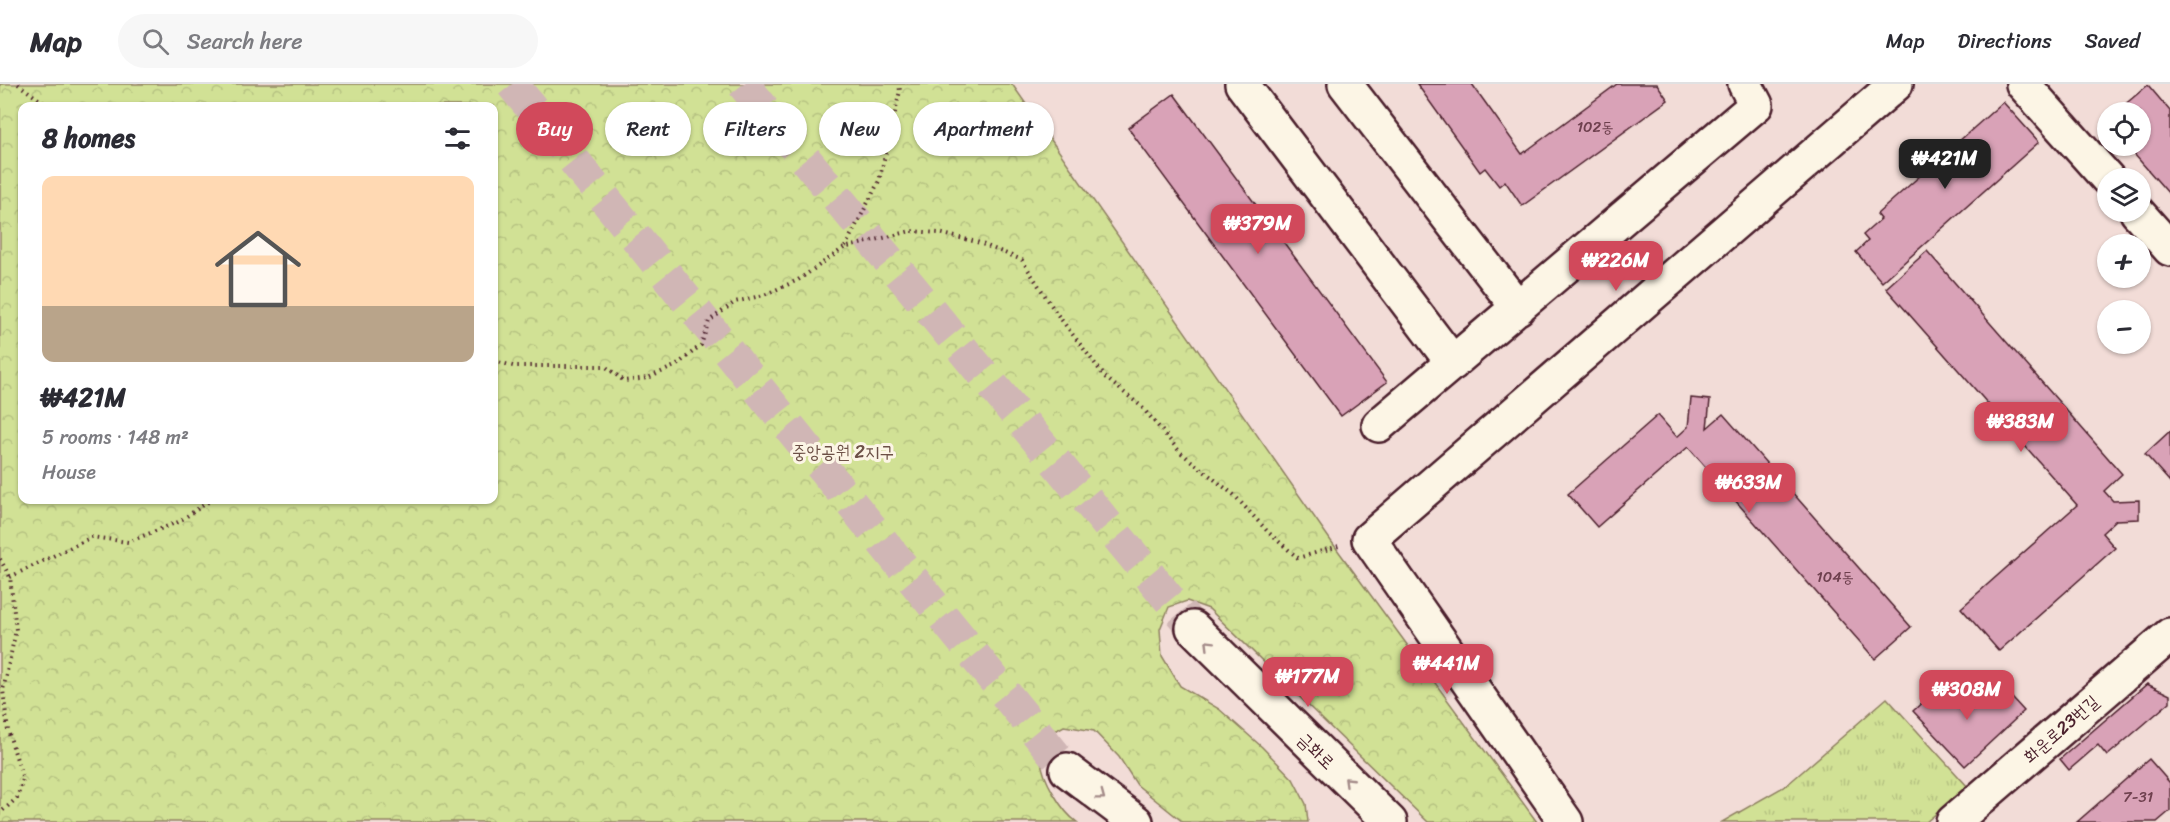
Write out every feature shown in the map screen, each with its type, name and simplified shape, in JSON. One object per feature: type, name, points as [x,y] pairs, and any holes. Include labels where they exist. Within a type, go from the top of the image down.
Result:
[{"type":"street","points":[[1242,84],[1453,363]]},
{"type":"street","points":[[1345,84],[1518,308]]},
{"type":"street","points":[[1379,426],[1756,105],[1745,84]]},
{"type":"street","points":[[1566,822],[1369,539],[1896,84]]},
{"type":"street","points":[[2023,84],[2098,168]]},
{"type":"street","points":[[2146,222],[2170,249]]},
{"type":"street","name":"금화로","points":[[1193,628],[1390,822]]},
{"type":"street","name":"화운로23번길","points":[[1953,822],[2168,641]]},
{"type":"street","points":[[1067,770],[1136,822]]},
{"type":"path","points":[[18,84],[43,102]]},
{"type":"path","points":[[844,248],[879,182],[900,91],[899,84]]},
{"type":"path","points":[[498,362],[513,366],[605,366],[624,381],[648,378],[677,365],[701,345],[709,321],[735,302],[764,295],[798,280],[844,248],[911,231],[939,232],[977,242],[1022,260],[1057,314],[1106,378],[1141,406],[1180,452],[1234,495],[1269,533],[1298,558],[1369,539]]},
{"type":"path","points":[[10,577],[92,537],[128,542],[178,522],[205,504]]},
{"type":"path","points":[[0,559],[10,577],[16,630],[3,690],[8,731],[23,779],[16,798],[0,813]]},
{"type":"green space","name":"중앙공원 2지구","points":[[0,84],[1012,84],[1025,102],[913,102],[913,156],[1054,156],[1054,144],[1331,541],[1537,822],[1428,822],[1209,609],[1187,601],[1169,607],[1160,629],[1162,656],[1180,686],[1219,709],[1262,747],[1293,779],[1306,804],[1308,822],[1183,822],[1137,785],[1119,757],[1094,731],[1064,726],[1046,736],[1041,760],[1045,776],[1054,794],[1077,822],[0,822]]},
{"type":"green space","points":[[1887,698],[1968,787],[1926,822],[1722,822],[1787,785]]},
{"type":"building","points":[[1417,84],[1472,84],[1522,154],[1617,84],[1657,84],[1668,100],[1522,206],[1505,181],[1499,186],[1485,168],[1480,172]]},
{"type":"building","points":[[2148,85],[2170,111],[2170,195],[2151,173],[2151,168],[2146,168],[2136,156],[2151,156],[2151,102],[2128,102]]},
{"type":"building","points":[[1174,94],[1387,382],[1341,416],[1128,128]]},
{"type":"building","points":[[2003,102],[2039,142],[1882,282],[1856,252],[1868,241],[1863,235],[1881,219],[1877,214]]},
{"type":"building","points":[[1927,251],[2122,474],[2104,491],[2113,501],[2139,500],[2139,519],[2116,520],[2102,533],[2115,548],[1999,651],[1961,608],[2077,505],[1886,288]]},
{"type":"building","points":[[1691,398],[1710,400],[1707,428],[1723,414],[1911,627],[1875,659],[1688,447],[1597,527],[1568,494],[1658,415],[1677,437],[1688,427]]},
{"type":"building","points":[[2170,431],[2170,482],[2145,454]]},
{"type":"building","points":[[1942,684],[1961,704],[1987,703],[2003,688],[2024,711],[1965,766],[1913,711]]},
{"type":"building","points":[[2147,684],[2170,695],[2170,702],[2107,756],[2098,745],[2069,770],[2060,759]]},
{"type":"building","points":[[2149,759],[2170,783],[2170,811],[2157,822],[2077,822]]},
{"type":"tunnel","points":[[512,84],[1067,770]]},
{"type":"tunnel","points":[[743,84],[1193,628]]}]
